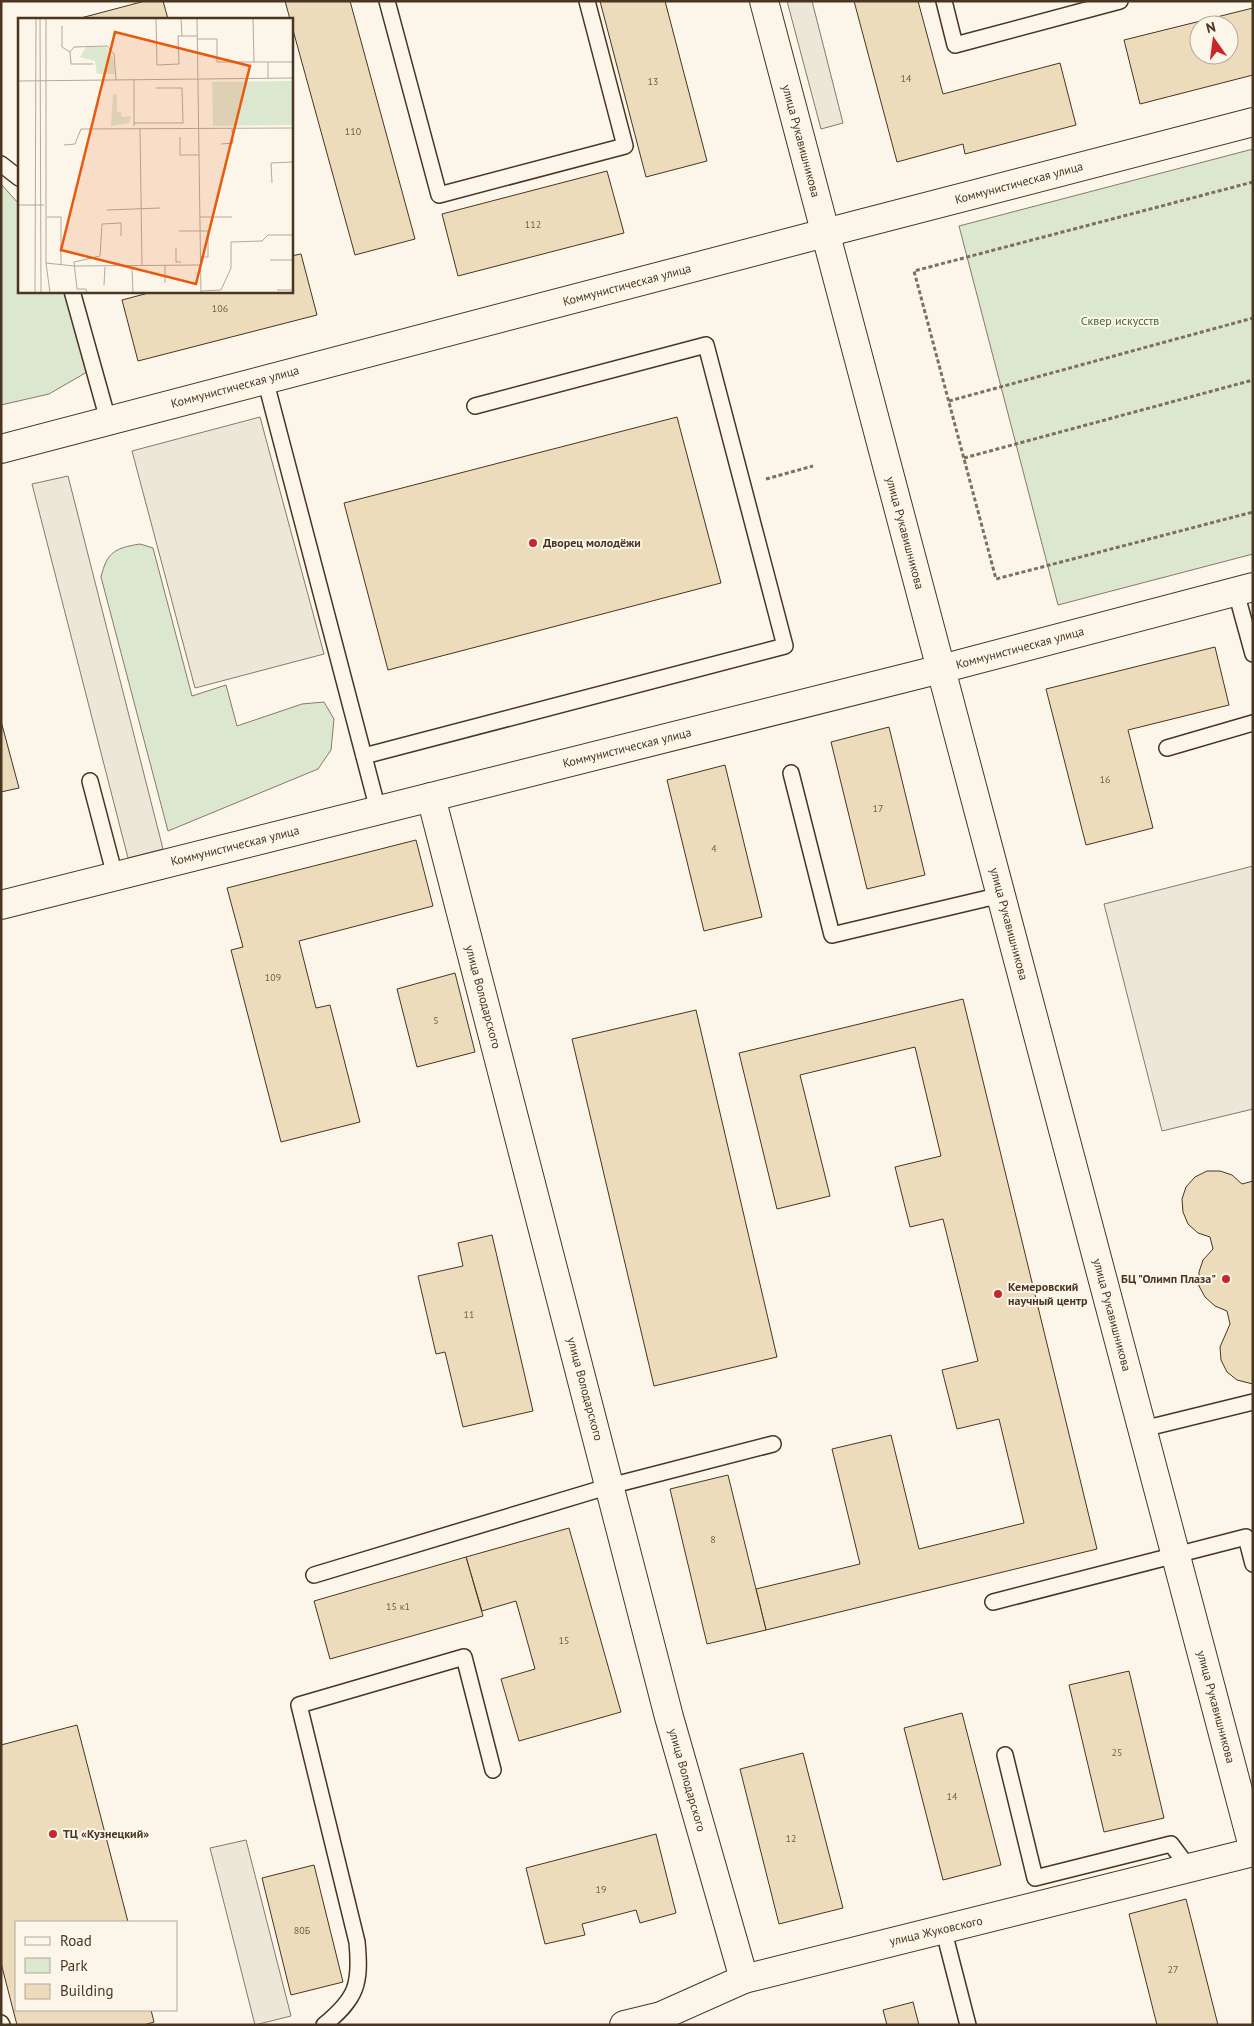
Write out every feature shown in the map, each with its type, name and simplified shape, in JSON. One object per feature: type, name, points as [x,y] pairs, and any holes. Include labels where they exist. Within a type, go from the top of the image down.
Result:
[{"type":"street","name":"улица Рукавишникова","points":[[764,1],[1176,1555],[1245,1782],[1253,1847]]},
{"type":"street","name":"Коммунистическая улица","points":[[1,449],[1253,122]]},
{"type":"street","name":"Коммунистическая улица","points":[[1,905],[941,669],[1244,590]]},
{"type":"street","name":"улица Володарского","points":[[431,797],[670,1717],[744,1979]]},
{"type":"street","name":"улица Жуковского","points":[[624,2025],[662,2020],[744,1979],[1253,1852]]},
{"type":"lane","points":[[387,1],[440,195],[625,146],[587,1]]},
{"type":"lane","points":[[944,1],[955,45],[1120,1]]},
{"type":"lane","points":[[1,164],[18,177]]},
{"type":"lane","points":[[72,292],[108,420]]},
{"type":"lane","points":[[364,756],[785,646],[706,345],[475,406]]},
{"type":"lane","points":[[265,379],[378,810]]},
{"type":"lane","points":[[1244,590],[1253,654]]},
{"type":"lane","points":[[1167,748],[1253,723]]},
{"type":"lane","points":[[791,773],[832,935],[1001,895]]},
{"type":"lane","points":[[90,781],[115,876]]},
{"type":"lane","points":[[1143,1430],[1253,1402]]},
{"type":"lane","points":[[314,1575],[610,1486],[773,1444]]},
{"type":"lane","points":[[993,1602],[1246,1537],[1253,1564]]},
{"type":"lane","points":[[324,2025],[344,2009],[354,1992],[360,1968],[358,1942],[299,1705],[464,1657],[493,1770]]},
{"type":"lane","points":[[1005,1756],[1035,1878],[1172,1844],[1189,1868]]},
{"type":"lane","points":[[943,1928],[968,2025]]},
{"type":"path","points":[[1253,182],[914,271],[996,579],[1253,512]]},
{"type":"path","points":[[949,401],[1253,318]]},
{"type":"path","points":[[964,458],[1253,380]]},
{"type":"path","points":[[743,484],[813,466]]},
{"type":"green space","name":"Сквер искусств","points":[[1253,149],[1253,554],[1058,605],[959,226]]},
{"type":"green space","points":[[1,184],[18,203],[18,292],[68,292],[87,372],[49,394],[1,405]]},
{"type":"green space","points":[[140,544],[153,548],[192,696],[226,685],[237,726],[302,704],[324,702],[334,719],[331,750],[318,769],[168,831],[101,577],[106,562],[113,553],[124,547]]},
{"type":"shaded area","points":[[787,1],[812,1],[843,123],[821,129]]},
{"type":"shaded area","points":[[260,417],[324,654],[195,688],[132,451]]},
{"type":"shaded area","points":[[68,476],[163,849],[128,858],[32,484]]},
{"type":"shaded area","points":[[1253,866],[1253,1109],[1162,1131],[1104,904]]},
{"type":"shaded area","points":[[246,1840],[291,2016],[255,2025],[210,1848]]},
{"type":"building","points":[[145,1],[163,1],[168,18],[81,18]]},
{"type":"building","points":[[285,1],[350,1],[415,239],[355,255],[292,26],[292,18],[290,18]]},
{"type":"building","points":[[600,1],[665,1],[707,161],[646,177]]},
{"type":"building","points":[[854,1],[918,1],[943,94],[1060,63],[1076,125],[965,154],[963,144],[897,162]]},
{"type":"building","points":[[1253,8],[1253,75],[1140,104],[1124,40],[1189,24],[1189,65],[1239,65],[1239,15],[1225,15]]},
{"type":"building","points":[[607,171],[624,233],[458,276],[442,214]]},
{"type":"building","points":[[301,254],[317,315],[138,361],[122,300],[152,292],[292,292],[292,256]]},
{"type":"building","name":"Дворец молодёжи","points":[[677,417],[721,583],[388,670],[344,503]]},
{"type":"building","points":[[1215,647],[1229,705],[1128,730],[1153,828],[1086,845],[1046,689]]},
{"type":"building","points":[[1,721],[19,788],[1,792]]},
{"type":"building","points":[[889,727],[925,875],[867,889],[831,742]]},
{"type":"building","points":[[725,765],[762,917],[704,931],[667,780]]},
{"type":"building","points":[[416,840],[433,906],[299,941],[316,1008],[330,1005],[360,1122],[281,1142],[231,950],[243,947],[227,888]]},
{"type":"building","points":[[455,973],[475,1052],[417,1067],[397,989]]},
{"type":"building","name":"Кемеровский научный центр","points":[[963,999],[1097,1549],[766,1630],[756,1589],[860,1564],[832,1449],[891,1435],[919,1549],[1024,1523],[999,1419],[957,1429],[942,1370],[978,1361],[943,1219],[910,1227],[895,1167],[941,1156],[915,1047],[800,1075],[830,1196],[777,1209],[739,1053]]},
{"type":"building","points":[[696,1010],[777,1357],[654,1386],[572,1039]]},
{"type":"building","name":"БЦ \"Олимп Плаза\"","points":[[1207,1171],[1220,1171],[1232,1175],[1242,1184],[1253,1181],[1253,1384],[1237,1380],[1227,1372],[1221,1360],[1220,1347],[1230,1324],[1227,1311],[1215,1306],[1205,1297],[1199,1286],[1199,1272],[1203,1260],[1213,1249],[1210,1237],[1198,1233],[1188,1224],[1183,1212],[1182,1199],[1186,1187],[1195,1177]]},
{"type":"building","points":[[492,1235],[533,1411],[463,1427],[445,1352],[436,1354],[418,1276],[463,1266],[458,1243]]},
{"type":"building","points":[[728,1475],[766,1630],[707,1644],[670,1489]]},
{"type":"building","points":[[569,1528],[621,1712],[519,1741],[501,1679],[535,1669],[516,1601],[482,1611],[466,1557]]},
{"type":"building","points":[[466,1557],[483,1616],[330,1659],[314,1601]]},
{"type":"building","points":[[1129,1671],[1164,1818],[1104,1832],[1069,1685]]},
{"type":"building","points":[[962,1713],[1001,1865],[943,1880],[904,1728]]},
{"type":"building","name":"ТЦ «Кузнецкий»","points":[[77,1725],[128,1921],[15,1921],[15,2011],[151,2011],[154,2022],[144,2025],[17,2025],[1,1963],[1,1745]]},
{"type":"building","points":[[803,1753],[843,1908],[779,1924],[740,1769]]},
{"type":"building","points":[[656,1834],[676,1913],[640,1923],[636,1910],[582,1924],[585,1935],[545,1944],[526,1868]]},
{"type":"building","points":[[314,1865],[343,1982],[291,1995],[262,1878]]},
{"type":"building","points":[[1186,1899],[1218,2025],[1157,2025],[1129,1914]]},
{"type":"building","points":[[913,2002],[919,2025],[887,2025],[883,2010]]},
{"type":"place","name":"Дворец молодёжи","points":[[533,543]]},
{"type":"place","name":"БЦ \"Олимп Плаза\"","points":[[1226,1279]]},
{"type":"place","name":"Кемеровский научный центр","points":[[998,1294]]},
{"type":"place","name":"ТЦ «Кузнецкий»","points":[[53,1834]]}]
